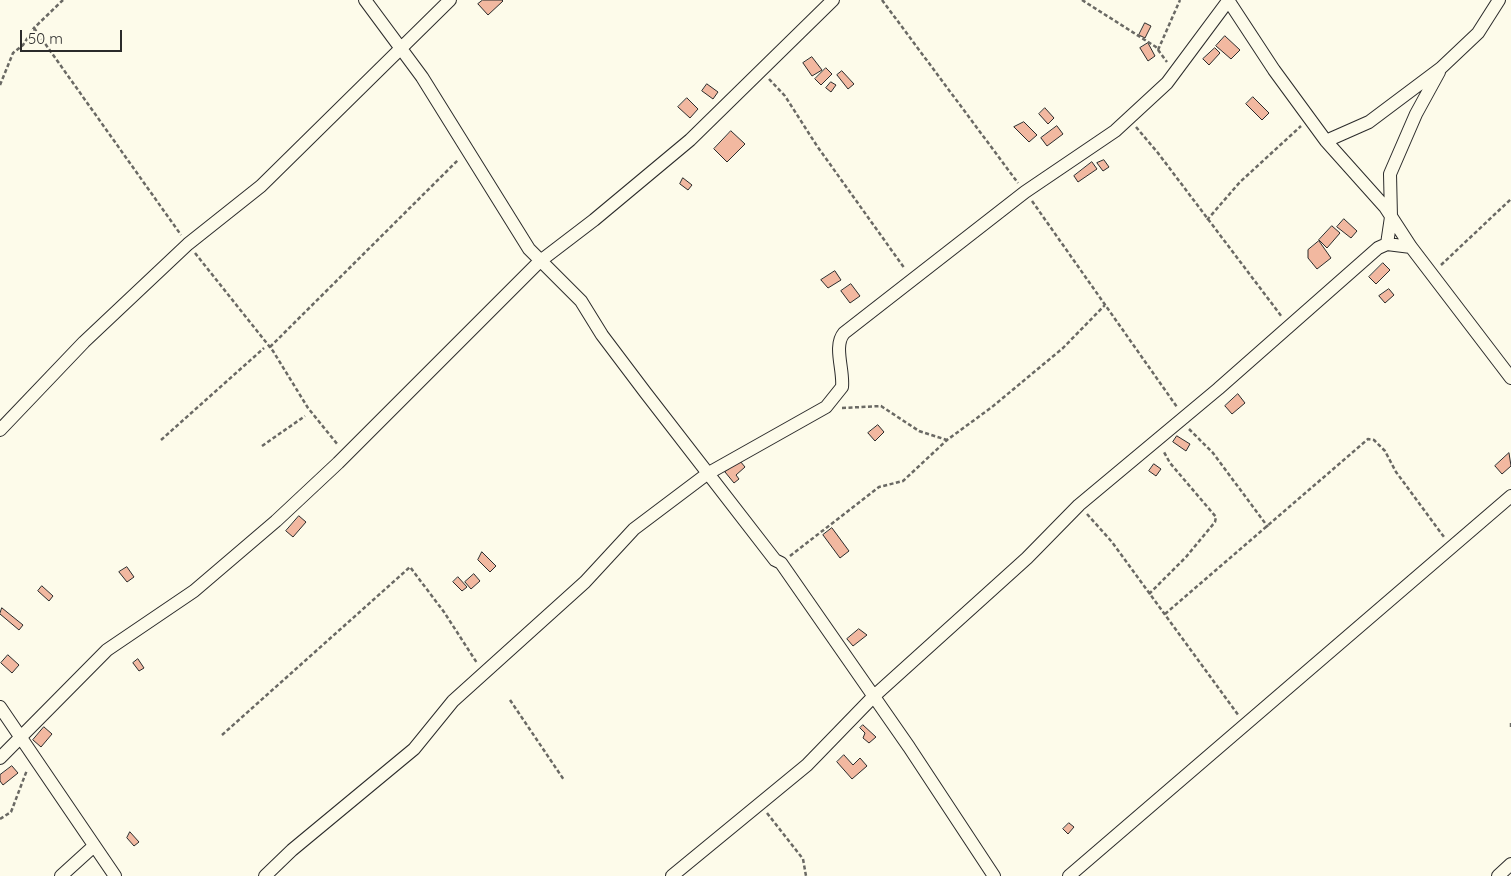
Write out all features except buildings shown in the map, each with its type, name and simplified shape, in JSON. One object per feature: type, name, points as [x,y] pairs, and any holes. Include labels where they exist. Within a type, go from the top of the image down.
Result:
[{"type":"street","points":[[365,0],[401,48],[468,150],[519,235],[540,262],[570,287],[602,335],[707,474],[775,560],[781,563],[932,782],[994,876]]},
{"type":"street","points":[[0,430],[84,342],[188,244],[261,186],[450,0]]},
{"type":"street","points":[[0,758],[22,738],[107,650],[194,591],[276,521],[346,455],[540,262],[588,225],[690,140],[833,0]]},
{"type":"street","points":[[264,876],[292,850],[414,749],[453,701],[584,582],[622,540],[707,474],[826,407],[842,387],[842,361],[838,349],[842,336],[1025,192],[1115,131],[1128,120],[1172,77],[1228,0],[1274,70],[1326,141],[1391,217],[1428,270],[1511,378]]},
{"type":"street","points":[[1326,141],[1369,122],[1441,68],[1478,34],[1499,0]]},
{"type":"street","points":[[1387,244],[1391,217],[1390,174],[1416,114],[1441,68]]},
{"type":"street","points":[[672,876],[807,765],[873,697],[1027,558],[1079,504],[1182,418],[1378,248],[1387,244],[1411,247]]},
{"type":"street","points":[[1069,876],[1511,496]]},
{"type":"street","points":[[0,707],[115,876]]},
{"type":"street","points":[[61,876],[94,846]]},
{"type":"street","points":[[1498,876],[1511,864]]},
{"type":"path","points":[[0,85],[14,53],[24,46],[34,28],[63,0]]},
{"type":"path","points":[[882,0],[1025,192],[1182,418],[1213,453],[1268,526]]},
{"type":"path","points":[[1082,0],[1158,50],[1168,64],[1172,77]]},
{"type":"path","points":[[1158,50],[1180,0]]},
{"type":"path","points":[[34,28],[188,244],[270,347],[308,408],[346,455]]},
{"type":"path","points":[[761,69],[785,96],[817,146],[913,281]]},
{"type":"path","points":[[1207,220],[1240,182],[1310,118]]},
{"type":"path","points":[[1128,120],[1149,141],[1289,326]]},
{"type":"path","points":[[270,347],[468,150]]},
{"type":"path","points":[[1428,270],[1443,265],[1511,199]]},
{"type":"path","points":[[781,563],[879,487],[903,481],[947,440],[992,407],[1063,348],[1105,305]]},
{"type":"path","points":[[161,440],[264,348]]},
{"type":"path","points":[[839,409],[881,406],[919,430],[947,440]]},
{"type":"path","points":[[262,446],[305,416]]},
{"type":"path","points":[[1149,594],[1186,558],[1216,517],[1170,463],[1156,439]]},
{"type":"path","points":[[1165,614],[1322,477],[1371,439],[1385,451],[1396,472],[1452,548]]},
{"type":"path","points":[[1079,504],[1112,542],[1246,725]]},
{"type":"path","points":[[222,735],[410,567],[444,612],[479,667]]},
{"type":"path","points":[[510,700],[564,780]]},
{"type":"path","points":[[0,819],[11,812],[24,773],[34,758]]},
{"type":"path","points":[[760,804],[804,859],[806,876]]}]
